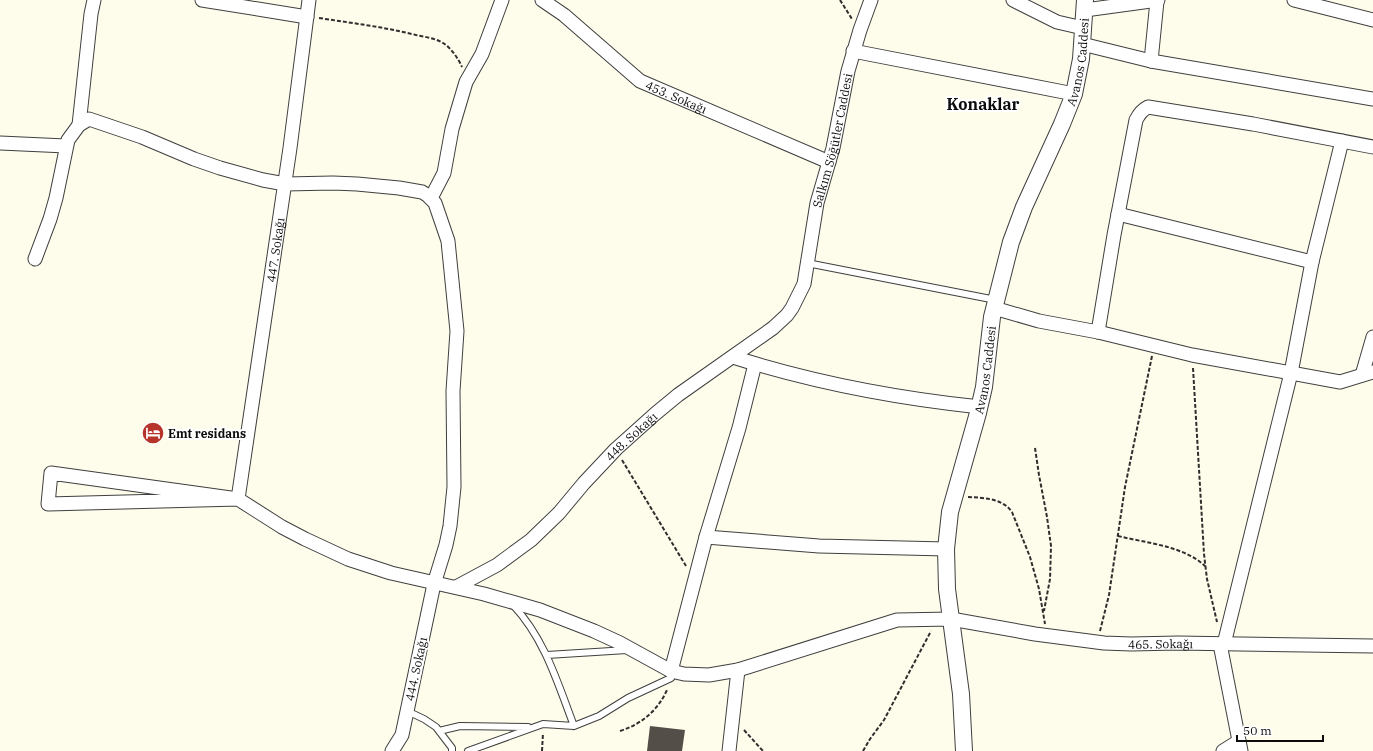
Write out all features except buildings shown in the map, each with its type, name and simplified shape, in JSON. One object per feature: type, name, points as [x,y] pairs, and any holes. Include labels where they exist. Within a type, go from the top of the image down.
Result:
[{"type":"street","points":[[79,125],[91,14],[94,0]]},
{"type":"street","points":[[202,0],[307,17]]},
{"type":"street","name":"447. Sokağı","points":[[238,499],[285,184],[309,0]]},
{"type":"street","points":[[35,259],[46,233],[56,198],[66,146],[71,135],[79,125],[88,119],[142,137],[194,159],[220,168],[285,184],[333,183],[369,185],[422,192],[431,198],[447,164],[452,129],[466,82],[482,54],[502,0]]},
{"type":"street","name":"453. Sokağı","points":[[542,0],[564,15],[640,81],[829,162]]},
{"type":"street","name":"Salkım Söğütler Caddesi","points":[[804,284],[817,203],[829,162],[853,52],[871,0]]},
{"type":"street","points":[[1013,0],[1057,22],[1083,28]]},
{"type":"street","points":[[1085,5],[1158,0],[1151,61]]},
{"type":"street","points":[[1294,0],[1373,20]]},
{"type":"street","name":"Avanos Caddesi","points":[[964,751],[961,694],[944,619],[947,589],[946,549],[950,512],[980,407],[985,381],[995,304],[1017,224],[1074,94],[1082,44],[1085,5]]},
{"type":"street","points":[[1082,44],[1151,61],[1373,99]]},
{"type":"street","points":[[853,52],[1074,94]]},
{"type":"street","points":[[1098,332],[1136,120],[1140,113],[1148,107],[1253,124],[1373,147]]},
{"type":"street","points":[[1222,751],[1240,746],[1222,644],[1291,373],[1312,262],[1342,141]]},
{"type":"street","points":[[0,143],[66,146]]},
{"type":"street","name":"444. Sokağı","points":[[394,751],[402,735],[434,584],[446,545],[452,506],[454,468],[453,391],[458,331],[448,241],[431,198]]},
{"type":"street","points":[[1118,214],[1312,262]]},
{"type":"street","name":"448. Sokağı","points":[[456,587],[497,565],[531,540],[559,513],[584,483],[616,449],[655,414],[773,328],[787,315],[797,300],[804,284]]},
{"type":"street","points":[[995,304],[1039,321],[1098,332],[1192,355],[1340,382],[1368,374],[1373,337]]},
{"type":"street","points":[[733,357],[805,378],[876,393],[980,407]]},
{"type":"street","points":[[671,675],[706,537],[739,428],[755,364]]},
{"type":"street","points":[[51,472],[238,499],[222,499],[48,504],[51,472]]},
{"type":"street","name":"465. Sokağı","points":[[238,499],[282,527],[326,549],[384,571],[434,584],[456,587],[509,600],[567,620],[631,649],[671,675],[709,675],[738,670],[897,620],[944,619],[1035,634],[1097,642],[1131,644],[1373,646]]},
{"type":"street","points":[[706,537],[819,546],[946,549]]},
{"type":"street","points":[[729,751],[738,670]]},
{"type":"lane","points":[[807,263],[995,304]]},
{"type":"lane","points":[[509,600],[526,620],[547,655],[574,726]]},
{"type":"lane","points":[[547,655],[631,649]]},
{"type":"lane","points":[[468,751],[543,724],[574,726],[599,716],[628,698],[671,675]]},
{"type":"lane","points":[[407,711],[424,719],[439,731],[452,748],[452,751]]},
{"type":"lane","points":[[439,731],[460,726],[532,727]]},
{"type":"path","points":[[840,0],[860,30]]},
{"type":"path","points":[[307,17],[376,26],[438,40],[447,46],[456,56],[464,72],[466,82]]},
{"type":"path","points":[[1097,642],[1109,595],[1125,487],[1154,346]]},
{"type":"path","points":[[1192,355],[1200,472],[1202,528],[1211,601],[1217,623]]},
{"type":"path","points":[[954,497],[995,500],[1009,508],[1030,557],[1044,612],[1050,579],[1051,546],[1047,517],[1038,476],[1035,448]]},
{"type":"path","points":[[616,449],[695,581]]},
{"type":"path","points":[[1118,536],[1182,551],[1206,567]]},
{"type":"path","points":[[863,751],[884,720],[944,619]]},
{"type":"path","points":[[620,731],[636,725],[649,715],[663,698],[671,675]]},
{"type":"path","points":[[733,714],[750,738],[763,751]]},
{"type":"path","points":[[542,751],[543,724]]},
{"type":"place","name":"Emt residans","points":[[153,433]]},
{"type":"district","name":"Konaklar","points":[[983,104]]}]
